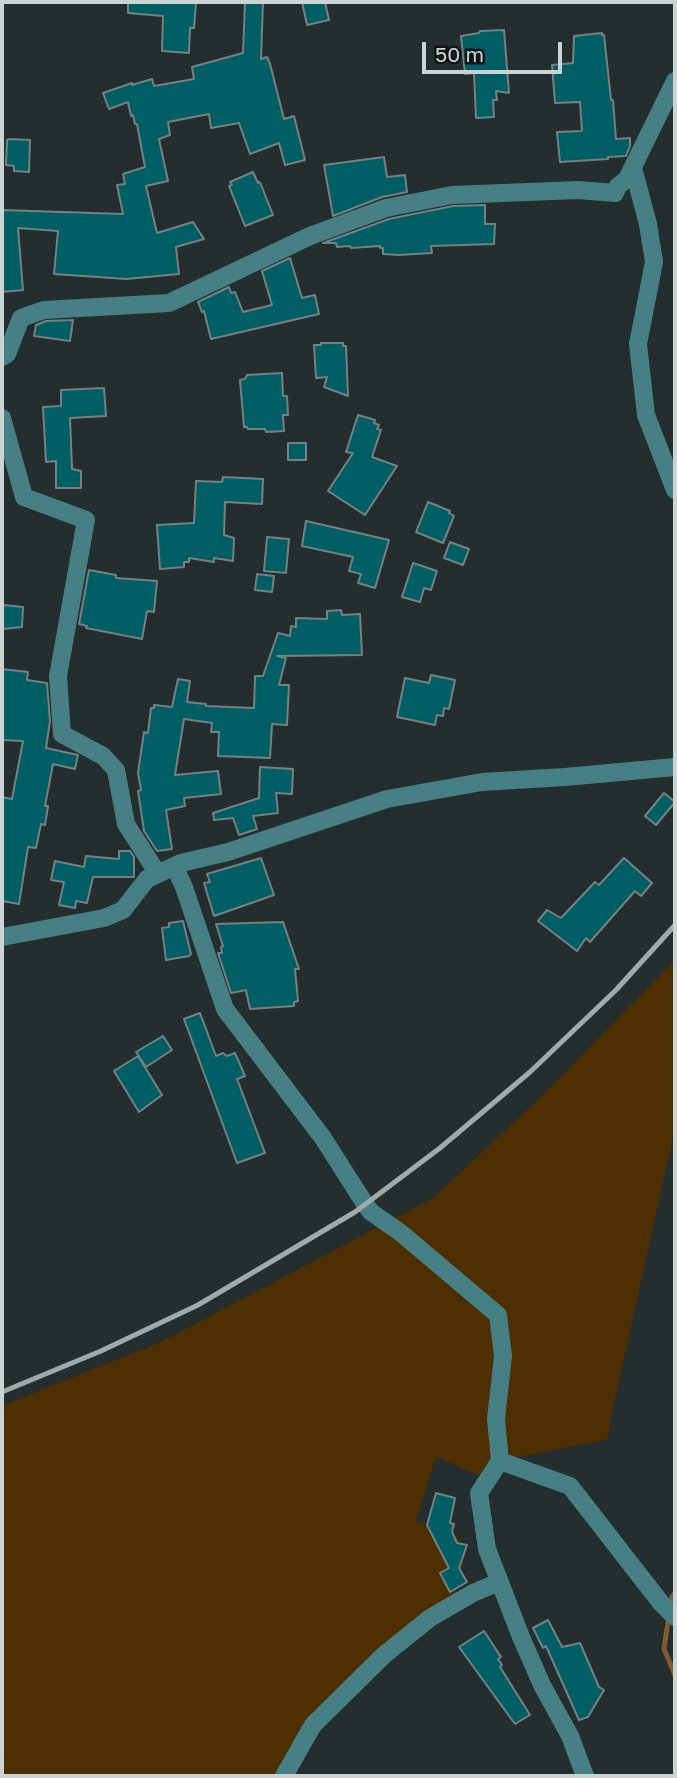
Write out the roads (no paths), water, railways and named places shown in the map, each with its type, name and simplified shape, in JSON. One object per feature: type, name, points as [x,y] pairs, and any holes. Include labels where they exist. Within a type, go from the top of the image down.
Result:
[{"type":"street","points":[[2,357],[7,354],[21,318],[44,310],[169,303],[310,236],[386,208],[453,195],[578,190],[615,193],[633,168],[675,81]]},
{"type":"street","points":[[633,168],[648,224],[654,261],[638,344],[646,415],[675,490]]},
{"type":"street","points":[[2,418],[24,497],[86,520],[58,676],[62,734],[103,756],[116,770],[126,824],[184,887],[225,1009],[323,1138],[371,1212],[401,1233],[498,1315],[503,1356],[495,1433],[500,1461],[479,1493],[487,1549],[542,1685],[570,1736],[585,1776]]},
{"type":"street","points":[[2,937],[104,918],[123,910],[147,879],[166,870],[229,852],[387,799],[482,782],[675,767]]},
{"type":"street","points":[[500,1461],[570,1486],[675,1617]]},
{"type":"street","points":[[284,1776],[313,1725],[384,1655],[430,1618],[472,1593],[499,1582]]},
{"type":"waterway","points":[[670,1606],[675,1593]]},
{"type":"waterway","points":[[669,1615],[664,1649],[675,1675]]},
{"type":"railway","points":[[2,1392],[101,1351],[198,1305],[355,1212],[440,1148],[530,1072],[616,990],[675,925]]}]
